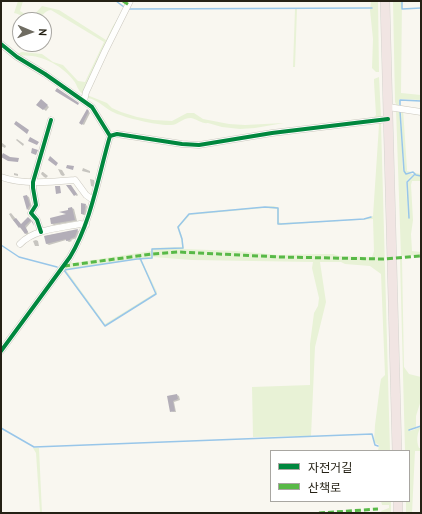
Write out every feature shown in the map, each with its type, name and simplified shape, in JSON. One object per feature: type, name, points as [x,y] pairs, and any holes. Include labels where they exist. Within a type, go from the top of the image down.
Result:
[{"type":"highway","points":[[385,1],[397,450]]},
{"type":"highway","points":[[398,502],[398,513]]},
{"type":"street","points":[[84,100],[86,92],[105,51],[130,1]]},
{"type":"street","points":[[1,44],[16,57],[84,100],[92,107],[110,136],[94,200],[86,226],[78,243],[70,257],[1,351]]},
{"type":"street","points":[[388,107],[421,112]]},
{"type":"street","points":[[110,136],[117,134],[182,144],[199,144],[272,133],[388,119]]},
{"type":"street","points":[[41,232],[37,220],[31,213],[36,205],[33,182],[51,120]]},
{"type":"street","points":[[1,177],[11,180],[33,182],[75,180],[86,195],[94,200]]},
{"type":"street","points":[[20,244],[24,240],[41,232],[80,224],[86,226]]},
{"type":"green space","points":[[18,1],[23,1],[20,11],[22,12],[14,12]]},
{"type":"green space","points":[[371,1],[378,1],[379,72],[376,72],[372,68],[373,39],[370,10]]},
{"type":"green space","points":[[393,1],[402,1],[401,93],[421,95],[421,100],[399,99],[399,106],[397,106],[395,102]]},
{"type":"green space","points":[[42,6],[59,10],[106,40],[124,9],[83,94],[69,75],[57,65],[42,58],[34,56],[19,56],[16,54],[22,52],[42,54],[53,62],[63,65],[78,81],[85,82],[104,42],[51,10],[47,12],[37,12]]},
{"type":"green space","points":[[295,9],[297,9],[295,67],[293,67]]},
{"type":"green space","points":[[379,77],[381,116],[371,120],[376,115],[374,79]]},
{"type":"green space","points":[[87,95],[107,103],[112,108],[121,112],[153,120],[172,121],[187,113],[194,113],[203,119],[229,124],[245,125],[284,123],[240,129],[204,123],[191,118],[185,119],[174,125],[151,123],[115,113],[88,98]]},
{"type":"green space","points":[[396,109],[400,109],[403,171],[406,174],[414,174],[406,182],[408,218],[407,182],[415,174],[421,176],[421,181],[412,181],[411,185],[413,220],[411,234],[412,251],[421,252],[421,255],[401,256]]},
{"type":"green space","points":[[401,109],[403,109],[407,171],[412,172],[406,173],[404,171]]},
{"type":"green space","points":[[378,122],[381,122],[390,450],[378,450],[379,445],[374,442],[380,385],[381,379],[385,375],[381,274],[370,266],[345,264],[341,262],[320,262],[326,302],[315,347],[311,436],[253,437],[252,387],[310,385],[310,344],[314,313],[318,306],[319,298],[312,268],[313,262],[192,260],[153,257],[153,259],[141,259],[157,294],[105,326],[63,270],[70,261],[73,263],[151,251],[152,248],[182,247],[177,227],[189,214],[274,206],[279,208],[279,222],[281,223],[364,219],[373,216]],"holes":[[[265,208],[277,209],[277,224],[280,225],[373,219],[374,251],[372,257],[339,256],[333,254],[278,255],[236,251],[184,249],[182,236],[179,229],[190,215]],[[139,259],[156,292],[105,324],[66,270]]]},
{"type":"green space","points":[[413,172],[421,174],[421,175],[416,175]]},
{"type":"green space","points":[[400,259],[402,259],[404,367],[409,374],[421,377],[421,400],[416,416],[416,427],[409,430],[410,431],[421,427],[417,440],[421,451],[415,451],[412,513],[406,513],[406,502],[410,502],[410,450],[405,450]]},
{"type":"green space","points":[[33,448],[39,448],[42,513],[40,513],[36,453]]},
{"type":"green space","points":[[381,502],[391,502],[391,513],[382,513],[381,511],[389,508],[389,505],[382,505]]},
{"type":"building","points":[[57,88],[79,103],[78,105],[55,91]]},
{"type":"building","points":[[41,99],[48,105],[43,110],[36,105]]},
{"type":"building","points":[[87,109],[89,111],[82,125],[79,123]]},
{"type":"building","points":[[16,121],[29,130],[27,134],[14,124]]},
{"type":"building","points":[[30,137],[39,142],[37,145],[28,141]]},
{"type":"building","points":[[32,148],[38,150],[36,155],[31,153]]},
{"type":"building","points":[[3,153],[10,157],[19,158],[18,162],[8,161],[1,157]]},
{"type":"building","points":[[50,156],[58,163],[56,166],[48,160]]},
{"type":"building","points":[[67,165],[74,166],[73,170],[66,168]]},
{"type":"building","points":[[66,185],[71,185],[77,194],[74,196]]},
{"type":"building","points":[[55,186],[60,186],[61,193],[56,194]]},
{"type":"building","points":[[27,195],[30,205],[27,210],[23,196]]},
{"type":"building","points":[[81,203],[86,204],[84,214],[81,214]]},
{"type":"building","points":[[72,207],[75,220],[51,224],[50,218],[66,214],[59,212],[68,210],[68,208]]},
{"type":"building","points":[[28,217],[31,220],[25,226],[28,232],[25,234],[13,220],[16,218],[21,224]]},
{"type":"building","points":[[78,229],[75,237],[70,240],[66,241],[66,239],[46,244],[44,236]]},
{"type":"building","points":[[177,394],[178,399],[173,401],[175,411],[170,412],[167,396]]},
{"type":"waterway","points":[[116,1],[124,7]]},
{"type":"waterway","points":[[402,1],[402,9],[421,8]]},
{"type":"waterway","points":[[129,9],[372,8]]},
{"type":"waterway","points":[[400,106],[400,100],[421,101]]},
{"type":"waterway","points":[[400,111],[404,171],[406,174],[413,172],[415,174]]},
{"type":"waterway","points":[[409,218],[407,182],[415,174],[421,176]]},
{"type":"waterway","points":[[140,258],[156,294],[105,326],[64,270],[137,259],[152,258],[152,249],[183,248],[178,227],[189,214],[265,207],[278,208],[278,224],[364,219],[371,217]]},
{"type":"waterway","points":[[1,245],[19,257],[57,267]]},
{"type":"waterway","points":[[409,430],[421,426]]},
{"type":"waterway","points":[[1,428],[34,447],[372,434],[375,445],[378,446]]},
{"type":"marked path","points":[[123,1],[129,5]]},
{"type":"marked path","points":[[64,266],[178,252],[280,257],[383,259],[421,256]]},
{"type":"marked path","points":[[319,513],[378,509]]},
{"type":"cycle path","points":[[1,44],[17,57],[45,74],[92,107],[110,136]]},
{"type":"cycle path","points":[[1,351],[70,257],[78,243],[94,198],[110,136],[117,134],[182,144],[199,145],[272,133],[388,119]]},
{"type":"cycle path","points":[[41,232],[37,220],[31,213],[36,205],[33,182],[51,120]]}]
